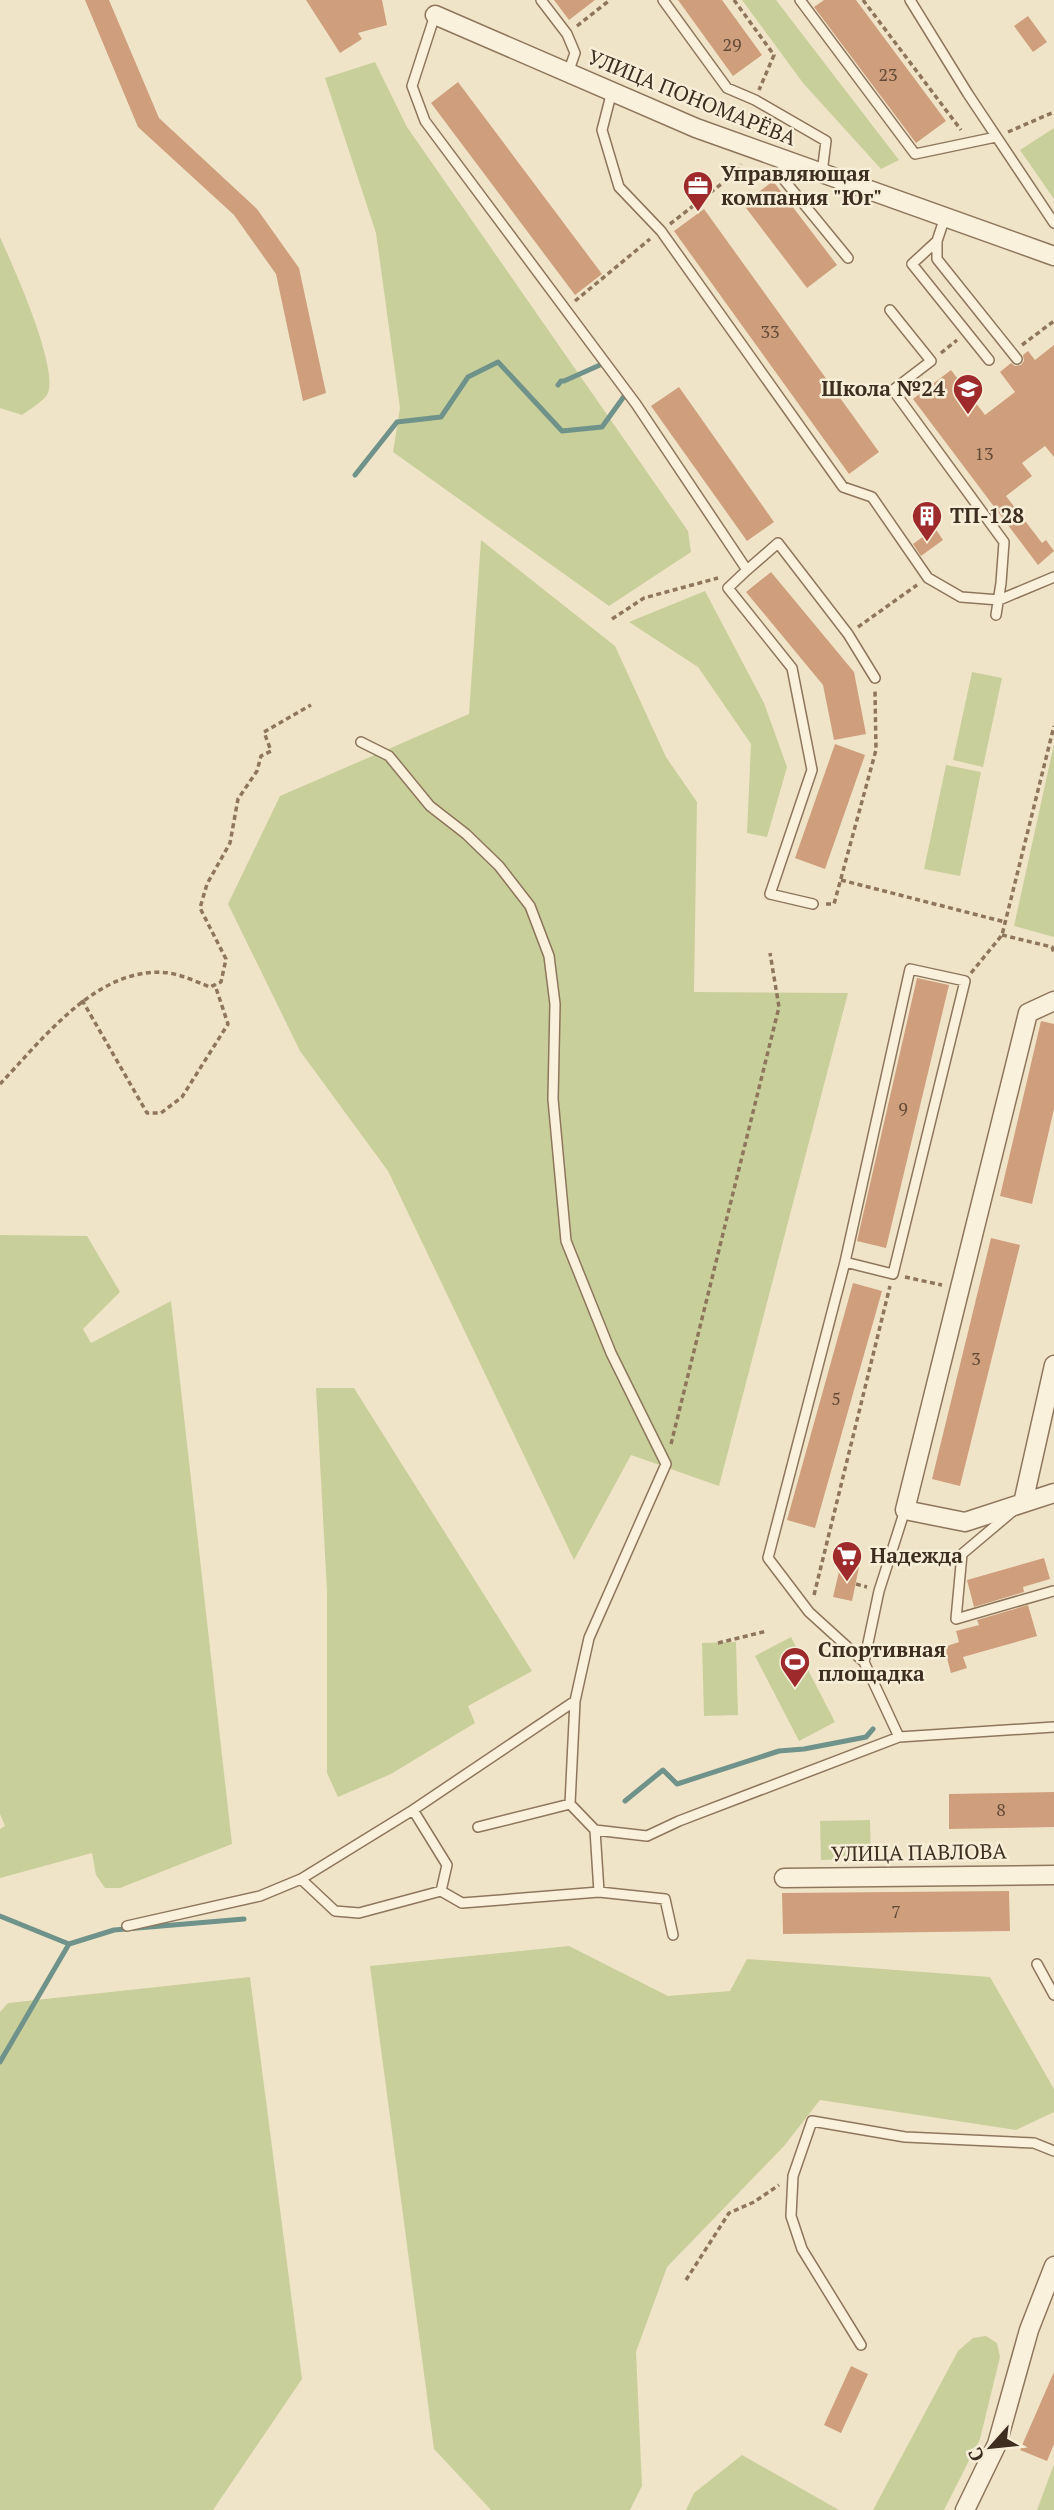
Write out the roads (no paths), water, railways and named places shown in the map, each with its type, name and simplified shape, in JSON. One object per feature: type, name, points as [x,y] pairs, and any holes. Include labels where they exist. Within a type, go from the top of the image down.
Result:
[{"type":"street","name":"УЛИЦА ПОНОМАРЁВА","points":[[435,15],[696,128],[1054,256]]},
{"type":"street","points":[[1054,1001],[1028,1013],[905,1510],[965,1522],[1054,1493]]},
{"type":"street","points":[[1023,1503],[1054,1365]]},
{"type":"street","name":"УЛИЦА ПАВЛОВА","points":[[784,1878],[1054,1875]]},
{"type":"street","points":[[965,2510],[997,2444],[1029,2330],[1054,2266]]},
{"type":"lane","points":[[541,0],[567,34],[575,53],[568,73]]},
{"type":"lane","points":[[663,0],[727,88],[755,100],[826,141],[822,173]]},
{"type":"lane","points":[[800,0],[915,155],[996,137]]},
{"type":"lane","points":[[909,0],[1054,223]]},
{"type":"lane","points":[[435,15],[412,86],[425,121],[636,404],[747,570]]},
{"type":"lane","points":[[612,91],[602,130],[619,187],[661,231],[843,487],[872,497],[928,578],[961,597],[999,600],[1054,577]]},
{"type":"lane","points":[[786,160],[780,175],[848,258]]},
{"type":"lane","points":[[945,217],[937,241],[937,259],[1014,356]]},
{"type":"lane","points":[[937,241],[912,264],[989,360]]},
{"type":"lane","points":[[890,310],[930,360],[893,390],[1004,542],[996,615]]},
{"type":"lane","points":[[813,904],[769,894],[812,770],[792,668],[727,588],[778,542],[848,634],[875,678]]},
{"type":"lane","points":[[361,742],[389,756],[430,806],[466,834],[499,866],[530,906],[549,956],[555,1004],[553,1099],[566,1241],[611,1353],[666,1464],[589,1638],[575,1701],[570,1804],[594,1830],[599,1892]]},
{"type":"lane","points":[[845,1262],[893,1274],[964,981],[910,969],[845,1262],[768,1558],[810,1612],[864,1662],[899,1737]]},
{"type":"lane","points":[[1023,1503],[962,1554],[956,1619],[1053,1591]]},
{"type":"lane","points":[[864,1662],[879,1591],[905,1510]]},
{"type":"lane","points":[[127,1926],[260,1896],[301,1879],[413,1810],[575,1701]]},
{"type":"lane","points":[[594,1830],[647,1836],[679,1821],[899,1737],[1054,1727]]},
{"type":"lane","points":[[478,1827],[570,1804]]},
{"type":"lane","points":[[413,1810],[447,1865],[441,1891]]},
{"type":"lane","points":[[301,1879],[335,1911],[359,1913],[441,1891],[463,1903],[599,1892],[665,1899],[673,1936]]},
{"type":"lane","points":[[1037,1964],[1054,1995]]},
{"type":"lane","points":[[861,2345],[802,2249],[791,2217],[793,2176],[812,2121],[905,2137],[1034,2143],[1054,2151]]},
{"type":"waterway","points":[[355,475],[397,422],[441,417],[468,377],[498,362],[562,431],[602,427],[625,395]]},
{"type":"waterway","points":[[558,385],[561,381],[600,365]]},
{"type":"waterway","points":[[625,1801],[663,1770],[677,1784],[779,1751],[866,1737],[873,1729]]},
{"type":"waterway","points":[[0,1916],[69,1944]]},
{"type":"waterway","points":[[0,2062],[69,1944],[114,1930],[244,1919]]},
{"type":"place","name":"Управляющая компания \"Юг\"","points":[[698,213]]},
{"type":"place","name":"Школа №24","points":[[968,416]]},
{"type":"place","name":"ТП-128","points":[[927,543]]},
{"type":"place","name":"Надежда","points":[[847,1583]]},
{"type":"place","name":"Спортивная площадка","points":[[795,1689]]}]
